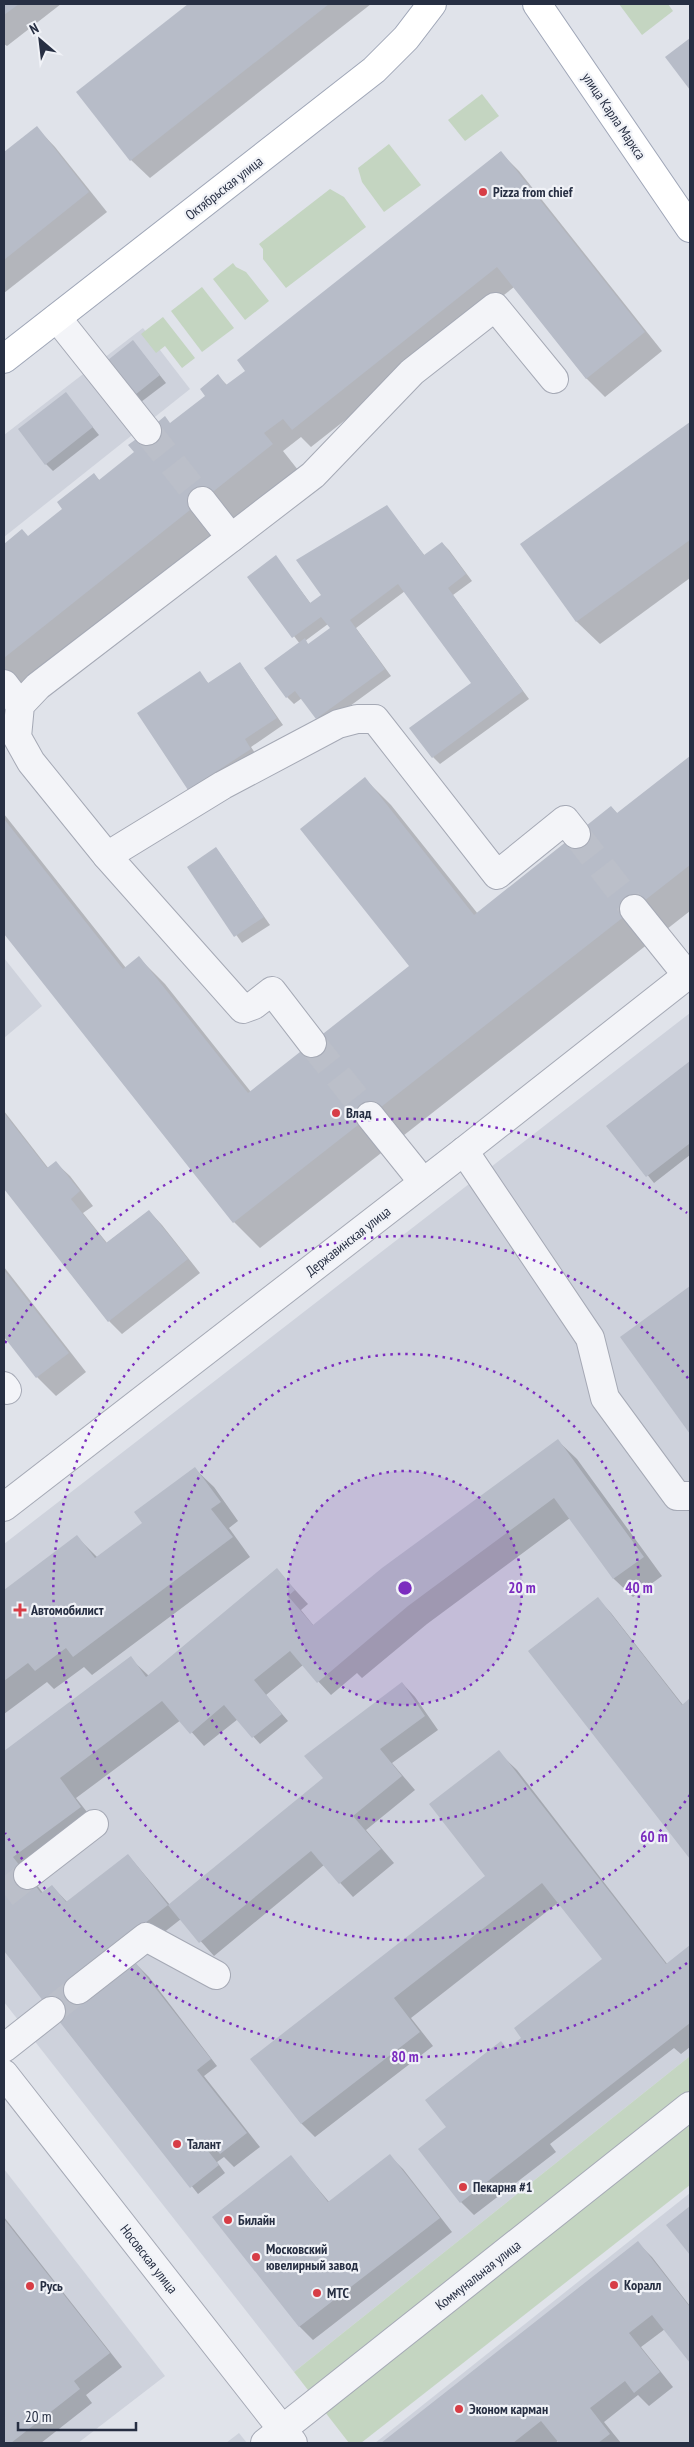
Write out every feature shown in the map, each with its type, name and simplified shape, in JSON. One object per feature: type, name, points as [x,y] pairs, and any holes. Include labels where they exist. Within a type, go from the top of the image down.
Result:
[{"type":"main road","name":"Октябрьская улица","points":[[4,360],[374,70],[406,38],[432,4]]},
{"type":"main road","name":"улица Карла Маркса","points":[[536,4],[690,228]]},
{"type":"street","points":[[312,1043],[272,991],[254,1005],[243,1009],[107,856],[31,762],[17,737],[12,694],[38,686],[313,475],[412,372],[495,307],[554,380]]},
{"type":"street","points":[[57,318],[146,431]]},
{"type":"street","points":[[202,501],[231,538]]},
{"type":"street","points":[[107,856],[223,785],[338,724],[357,719],[375,719],[497,874],[566,820],[576,834]]},
{"type":"street","points":[[634,908],[689,974]]},
{"type":"street","name":"Державинская улица","points":[[4,1507],[464,1151],[689,974]]},
{"type":"street","points":[[370,1116],[423,1182]]},
{"type":"street","points":[[464,1151],[590,1338],[605,1398],[677,1496],[690,1496]]},
{"type":"street","points":[[28,1876],[94,1824]]},
{"type":"street","points":[[78,1990],[146,1936],[216,1975]]},
{"type":"street","points":[[4,2048],[51,2011]]},
{"type":"street","name":"Носовская улица","points":[[4,2074],[280,2439]]},
{"type":"street","name":"Коммунальная улица","points":[[280,2439],[690,2106]]},
{"type":"shaded area","points":[[143,328],[190,389],[4,537],[4,435]]},
{"type":"shaded area","points":[[4,958],[42,1006],[4,1038]]},
{"type":"shaded area","points":[[690,1013],[690,2056],[294,2372],[4,2002],[4,1544]]},
{"type":"shaded area","points":[[4,2169],[165,2376],[78,2443],[4,2443]]},
{"type":"shaded area","points":[[690,2193],[690,2443],[375,2443]]},
{"type":"shaded area","points":[[239,2433],[247,2443],[226,2443]]},
{"type":"green space","points":[[619,4],[668,4],[673,11],[642,35]]},
{"type":"green space","points":[[482,94],[499,116],[465,141],[448,120]]},
{"type":"green space","points":[[389,144],[421,185],[384,212],[362,182],[358,168]]},
{"type":"green space","points":[[330,189],[344,197],[366,227],[286,288],[263,259],[263,249],[259,244]]},
{"type":"green space","points":[[233,263],[236,267],[246,272],[269,301],[245,320],[213,279]]},
{"type":"green space","points":[[202,287],[234,328],[202,352],[171,311]]},
{"type":"green space","points":[[163,317],[195,358],[182,368],[165,346],[156,353],[141,334]]},
{"type":"green space","points":[[690,2056],[690,2185],[361,2443],[349,2443],[294,2372]]},
{"type":"building","points":[[4,4],[19,4],[4,15]]},
{"type":"building","points":[[188,4],[329,4],[130,161],[76,92]]},
{"type":"building","points":[[690,38],[690,90],[665,57]]},
{"type":"building","points":[[37,126],[89,192],[4,260],[4,152]]},
{"type":"building","points":[[501,151],[645,332],[586,379],[497,267],[292,430],[283,419],[264,433],[273,444],[4,658],[4,544],[22,529],[28,536],[62,509],[57,502],[94,473],[99,480],[134,452],[128,445],[165,416],[170,423],[205,396],[200,389],[218,374],[226,385],[245,371],[237,360]]},
{"type":"building","points":[[133,340],[160,375],[130,399],[103,364]]},
{"type":"building","points":[[66,392],[93,427],[45,465],[18,429]]},
{"type":"building","points":[[690,422],[690,540],[576,622],[520,544]]},
{"type":"building","points":[[387,505],[424,555],[442,542],[466,574],[448,588],[523,691],[432,758],[409,728],[471,683],[398,584],[350,620],[385,669],[316,719],[295,691],[286,698],[264,668],[305,638],[308,644],[330,628],[321,617],[292,638],[247,577],[276,555],[310,603],[321,595],[296,560]]},
{"type":"building","points":[[240,662],[277,718],[245,739],[251,749],[188,790],[137,713],[200,671],[208,683]]},
{"type":"building","points":[[690,756],[690,865],[233,1223],[4,934],[4,819],[123,969],[139,956],[248,1093],[409,966],[300,829],[365,777],[474,915],[611,806],[617,813]]},
{"type":"building","points":[[216,847],[264,917],[234,937],[187,867]]},
{"type":"building","points":[[690,1061],[690,1145],[646,1177],[606,1126]]},
{"type":"building","points":[[4,1113],[47,1168],[56,1161],[80,1191],[71,1199],[106,1243],[149,1210],[188,1259],[108,1322],[4,1189]]},
{"type":"building","points":[[4,1270],[69,1353],[36,1378],[4,1337]]},
{"type":"building","points":[[690,1286],[690,1434],[620,1337]]},
{"type":"building","points":[[558,1439],[644,1557],[613,1579],[554,1498],[408,1606],[317,1683],[290,1651],[254,1680],[282,1714],[252,1738],[224,1705],[190,1734],[162,1701],[60,1778],[81,1807],[13,1857],[41,1893],[52,1885],[66,1902],[128,1854],[168,1905],[71,1981],[135,1962],[211,2059],[197,2070],[247,2133],[220,2154],[211,2143],[205,2147],[219,2165],[190,2188],[4,1951],[4,1751],[131,1656],[146,1677],[277,1568],[295,1590],[288,1596],[313,1625],[382,1568]]},
{"type":"building","points":[[195,1467],[221,1502],[211,1509],[233,1537],[73,1657],[66,1648],[35,1671],[28,1663],[4,1681],[4,1590],[77,1535],[95,1558],[142,1523],[134,1512]]},
{"type":"building","points":[[598,1597],[682,1705],[690,1698],[690,1859],[528,1651]]},
{"type":"building","points":[[402,1682],[425,1716],[380,1749],[402,1776],[353,1816],[381,1849],[339,1884],[311,1851],[199,1943],[168,1905],[323,1778],[304,1756]]},
{"type":"building","points":[[499,1750],[666,1964],[690,1945],[690,2023],[460,2203],[418,2149],[446,2127],[425,2100],[501,2041],[507,2049],[521,2038],[514,2028],[602,1959],[542,1883],[394,1998],[420,2032],[301,2124],[250,2059],[485,1876],[429,1804]]},
{"type":"building","points":[[390,2154],[440,2218],[299,2327],[212,2217],[291,2155],[328,2202]]},
{"type":"building","points":[[690,2206],[690,2255],[666,2225]]},
{"type":"building","name":"Русь","points":[[4,2219],[110,2353],[74,2381],[80,2389],[11,2443],[4,2443]]},
{"type":"building","points":[[638,2241],[690,2307],[690,2363],[652,2315],[629,2333],[660,2372],[634,2393],[625,2381],[590,2408],[610,2434],[598,2443],[559,2443],[541,2421],[513,2443],[381,2443]]},
{"type":"tunnel","points":[[147,431],[202,501]]},
{"type":"tunnel","points":[[576,834],[634,909]]},
{"type":"tunnel","points":[[312,1043],[370,1116]]},
{"type":"tunnel","points":[[4,1894],[28,1875]]},
{"type":"tunnel","points":[[51,2011],[78,1990]]},
{"type":"place","name":"Pizza from chief","points":[[483,192]]},
{"type":"place","name":"Влад","points":[[336,1113]]},
{"type":"place","name":"Автомобилист","points":[[20,1610]]},
{"type":"place","name":"Талант","points":[[177,2144]]},
{"type":"place","name":"Пекарня #1","points":[[463,2187]]},
{"type":"place","name":"Билайн","points":[[228,2220]]},
{"type":"place","name":"Московский ювелирный завод","points":[[256,2257]]},
{"type":"place","name":"Коралл","points":[[614,2285]]},
{"type":"place","name":"Русь","points":[[30,2286]]},
{"type":"place","name":"МТС","points":[[317,2293]]},
{"type":"place","name":"Эконом карман","points":[[459,2409]]}]
